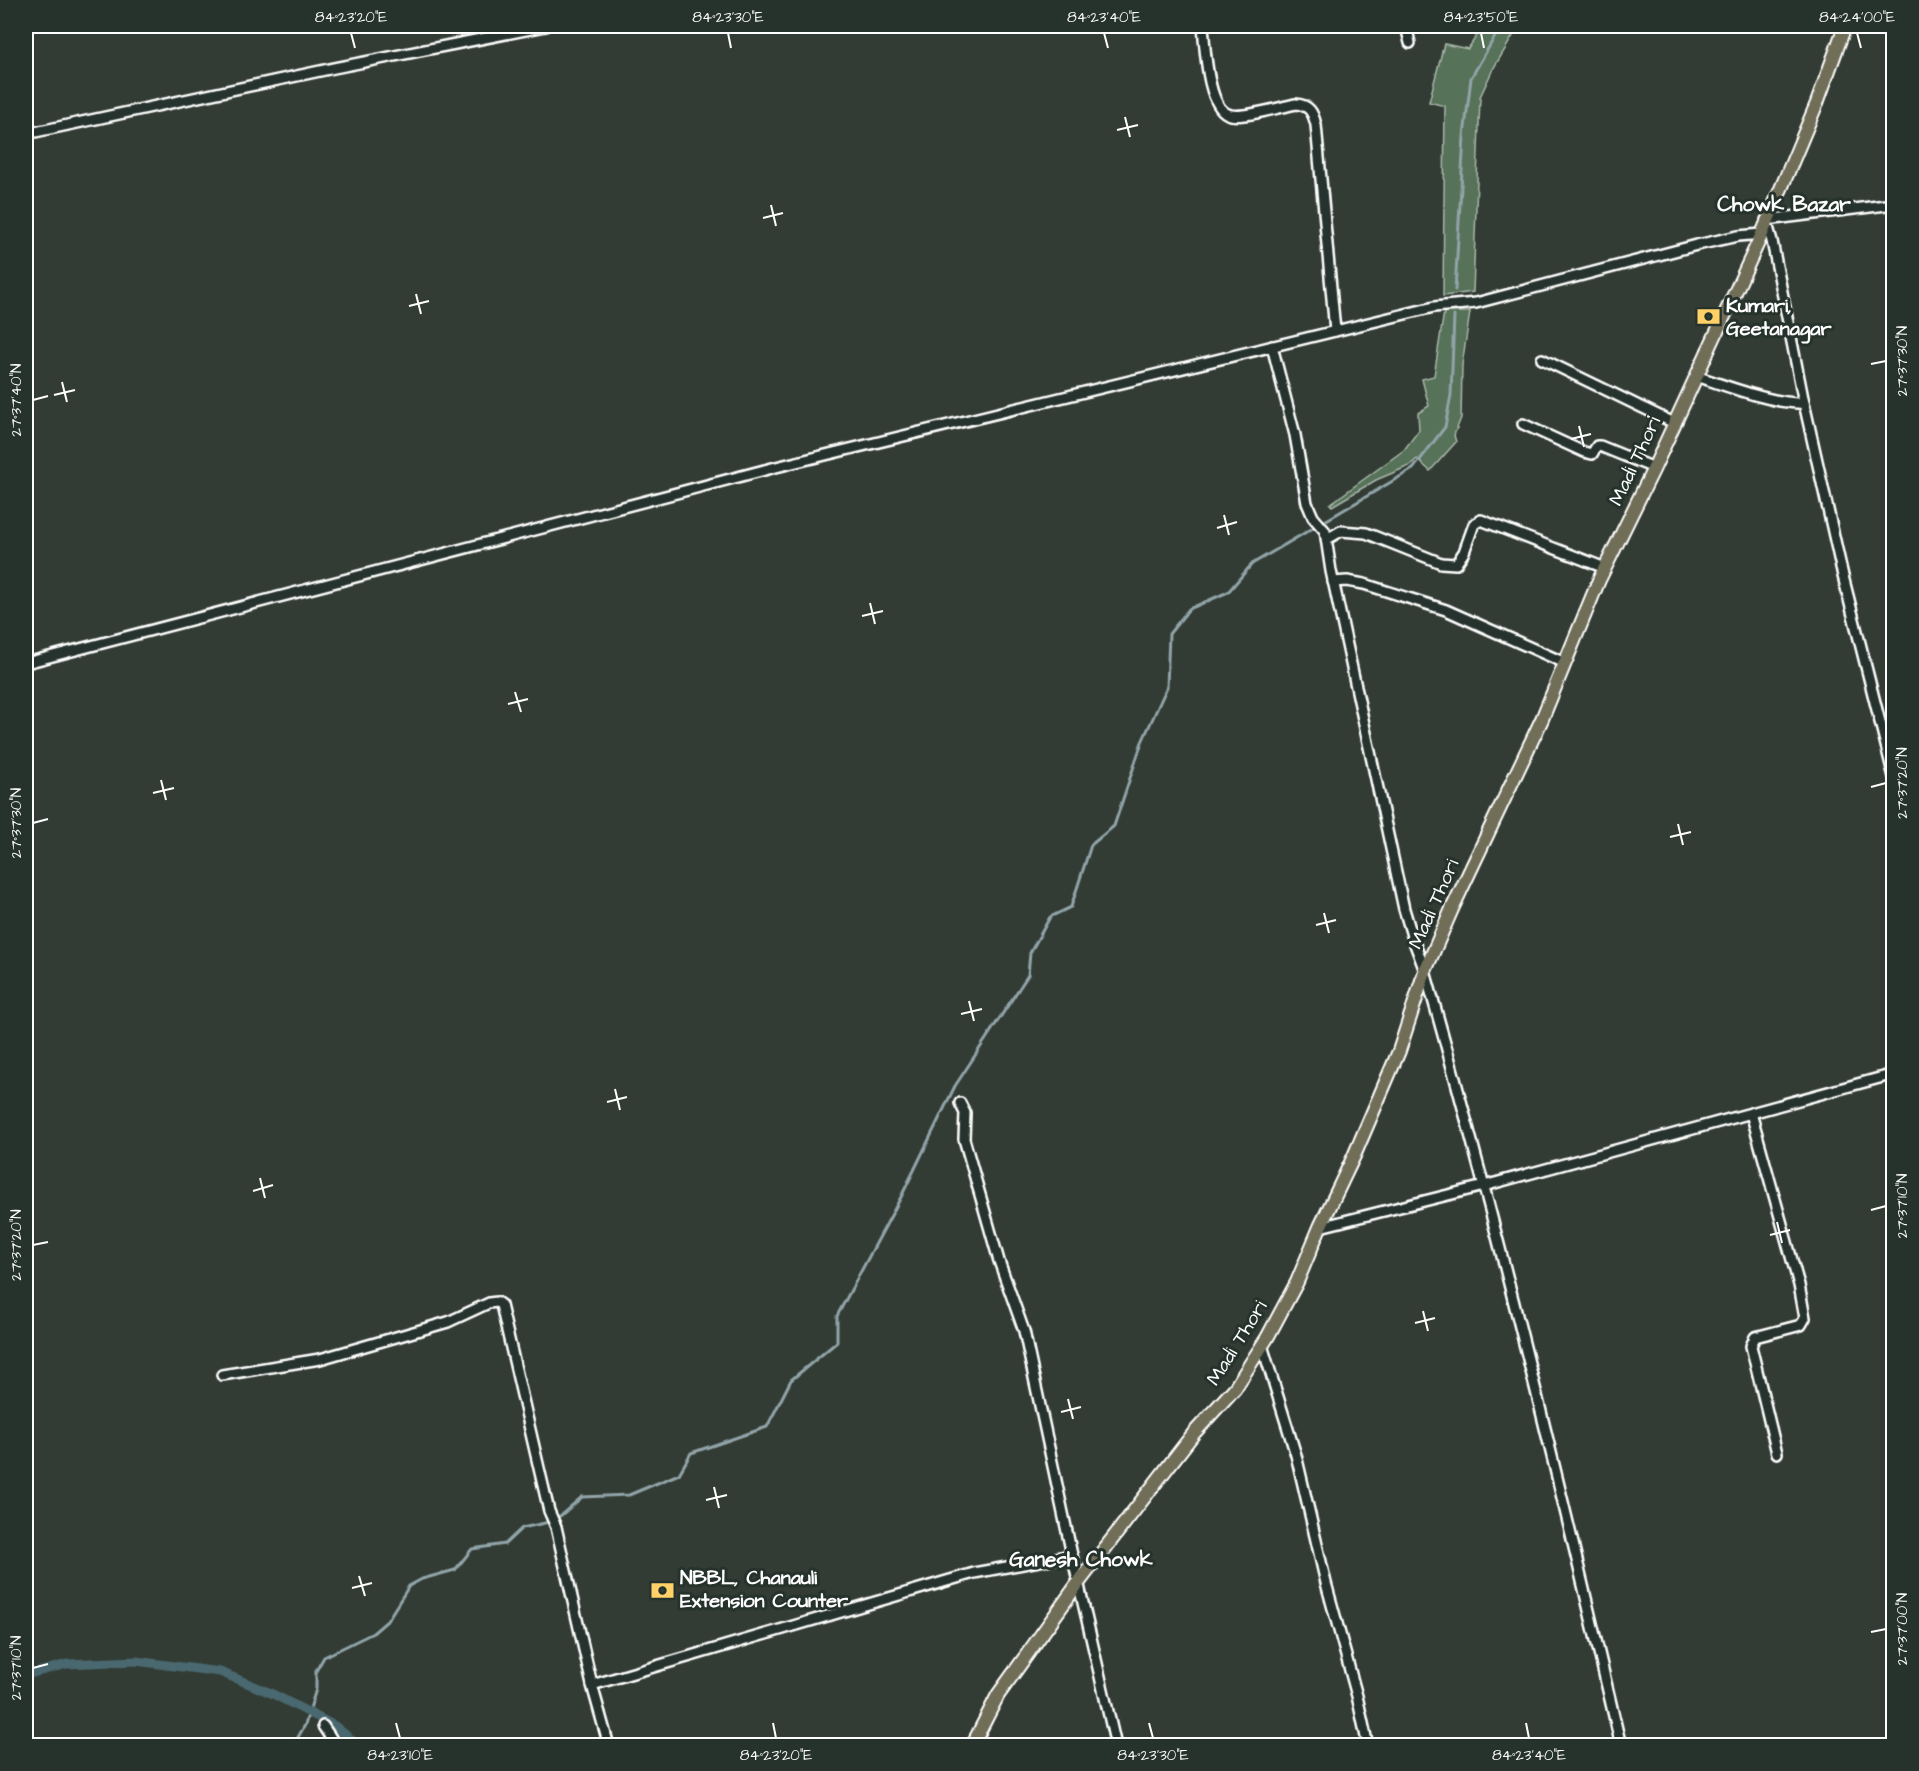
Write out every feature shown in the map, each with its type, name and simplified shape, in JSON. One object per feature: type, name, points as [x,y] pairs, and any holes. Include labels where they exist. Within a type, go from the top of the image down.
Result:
[{"type":"main road","name":"Madi Thori","points":[[972,1746],[998,1695],[1079,1582],[1194,1433],[1235,1388],[1297,1282],[1399,1052],[1425,971],[1452,909],[1542,719],[1605,568],[1654,468],[1762,234],[1817,103],[1845,26]]},
{"type":"street","points":[[26,134],[502,29],[546,26]]},
{"type":"street","points":[[1203,26],[1208,70],[1215,101],[1221,110],[1230,115],[1242,115],[1296,104],[1304,105],[1314,115],[1335,331]]},
{"type":"street","points":[[1406,26],[1410,44]]},
{"type":"street","points":[[1893,204],[1766,220],[1842,576],[1893,777]]},
{"type":"street","points":[[26,663],[776,467],[1434,307],[1476,303],[1697,245],[1738,236],[1762,234]]},
{"type":"street","points":[[1272,346],[1295,435],[1307,503],[1313,517],[1326,535],[1333,582],[1404,909],[1425,971],[1484,1186],[1556,1470],[1622,1746]]},
{"type":"street","points":[[1542,359],[1674,423]]},
{"type":"street","points":[[1696,376],[1761,396],[1804,403]]},
{"type":"street","points":[[1523,424],[1591,454],[1599,446],[1654,468]]},
{"type":"street","points":[[1326,535],[1341,531],[1366,533],[1441,563],[1453,565],[1464,552],[1474,524],[1481,520],[1605,568]]},
{"type":"street","points":[[1333,582],[1347,581],[1364,584],[1446,610],[1565,663]]},
{"type":"street","points":[[1320,1227],[1484,1186],[1893,1074]]},
{"type":"street","points":[[960,1103],[965,1113],[964,1139],[999,1261],[1024,1331],[1116,1746]]},
{"type":"street","points":[[1751,1113],[1799,1285],[1805,1318],[1801,1325],[1755,1338],[1751,1346],[1777,1453]]},
{"type":"street","points":[[222,1375],[320,1359],[448,1322],[489,1304],[497,1302],[501,1305],[549,1511],[556,1527],[592,1685],[609,1746]]},
{"type":"street","points":[[1262,1345],[1296,1455],[1368,1746]]},
{"type":"street","points":[[592,1685],[974,1574],[1072,1555]]},
{"type":"street","points":[[322,1726],[339,1746]]},
{"type":"green space","points":[[1483,26],[1519,26],[1493,69],[1480,97],[1473,292],[1443,296],[1445,106],[1429,102],[1444,44],[1468,49]]},
{"type":"green space","points":[[1444,312],[1470,312],[1462,365],[1461,418],[1454,435],[1456,442],[1430,471],[1417,459],[1409,466],[1376,480],[1332,506],[1330,504],[1404,450],[1419,430],[1418,413],[1429,406],[1422,379],[1434,376]]},
{"type":"waterway","points":[[1455,290],[1464,136],[1471,78],[1501,26]]},
{"type":"waterway","points":[[293,1746],[305,1725],[316,1689],[316,1671],[324,1657],[373,1633],[387,1621],[409,1586],[422,1579],[455,1570],[472,1549],[505,1544],[522,1528],[545,1523],[560,1516],[582,1497],[629,1495],[679,1474],[691,1453],[767,1427],[791,1380],[837,1342],[837,1316],[901,1197],[955,1086],[1028,975],[1030,953],[1050,917],[1071,907],[1091,845],[1114,826],[1142,742],[1167,687],[1169,634],[1189,609],[1228,592],[1252,564],[1413,469],[1445,427],[1451,395],[1454,316]]},
{"type":"waterway","points":[[26,1675],[67,1664],[136,1661],[220,1672],[271,1693],[335,1726],[359,1746]]},
{"type":"place","name":"Kumari, Geetanagar","points":[[1708,317]]},
{"type":"place","name":"NBBL, Chanauli Extension Counter","points":[[662,1590]]},
{"type":"district","name":"Chowk Bazar","points":[[1784,204]]},
{"type":"district","name":"Ganesh Chowk","points":[[1081,1559]]}]
